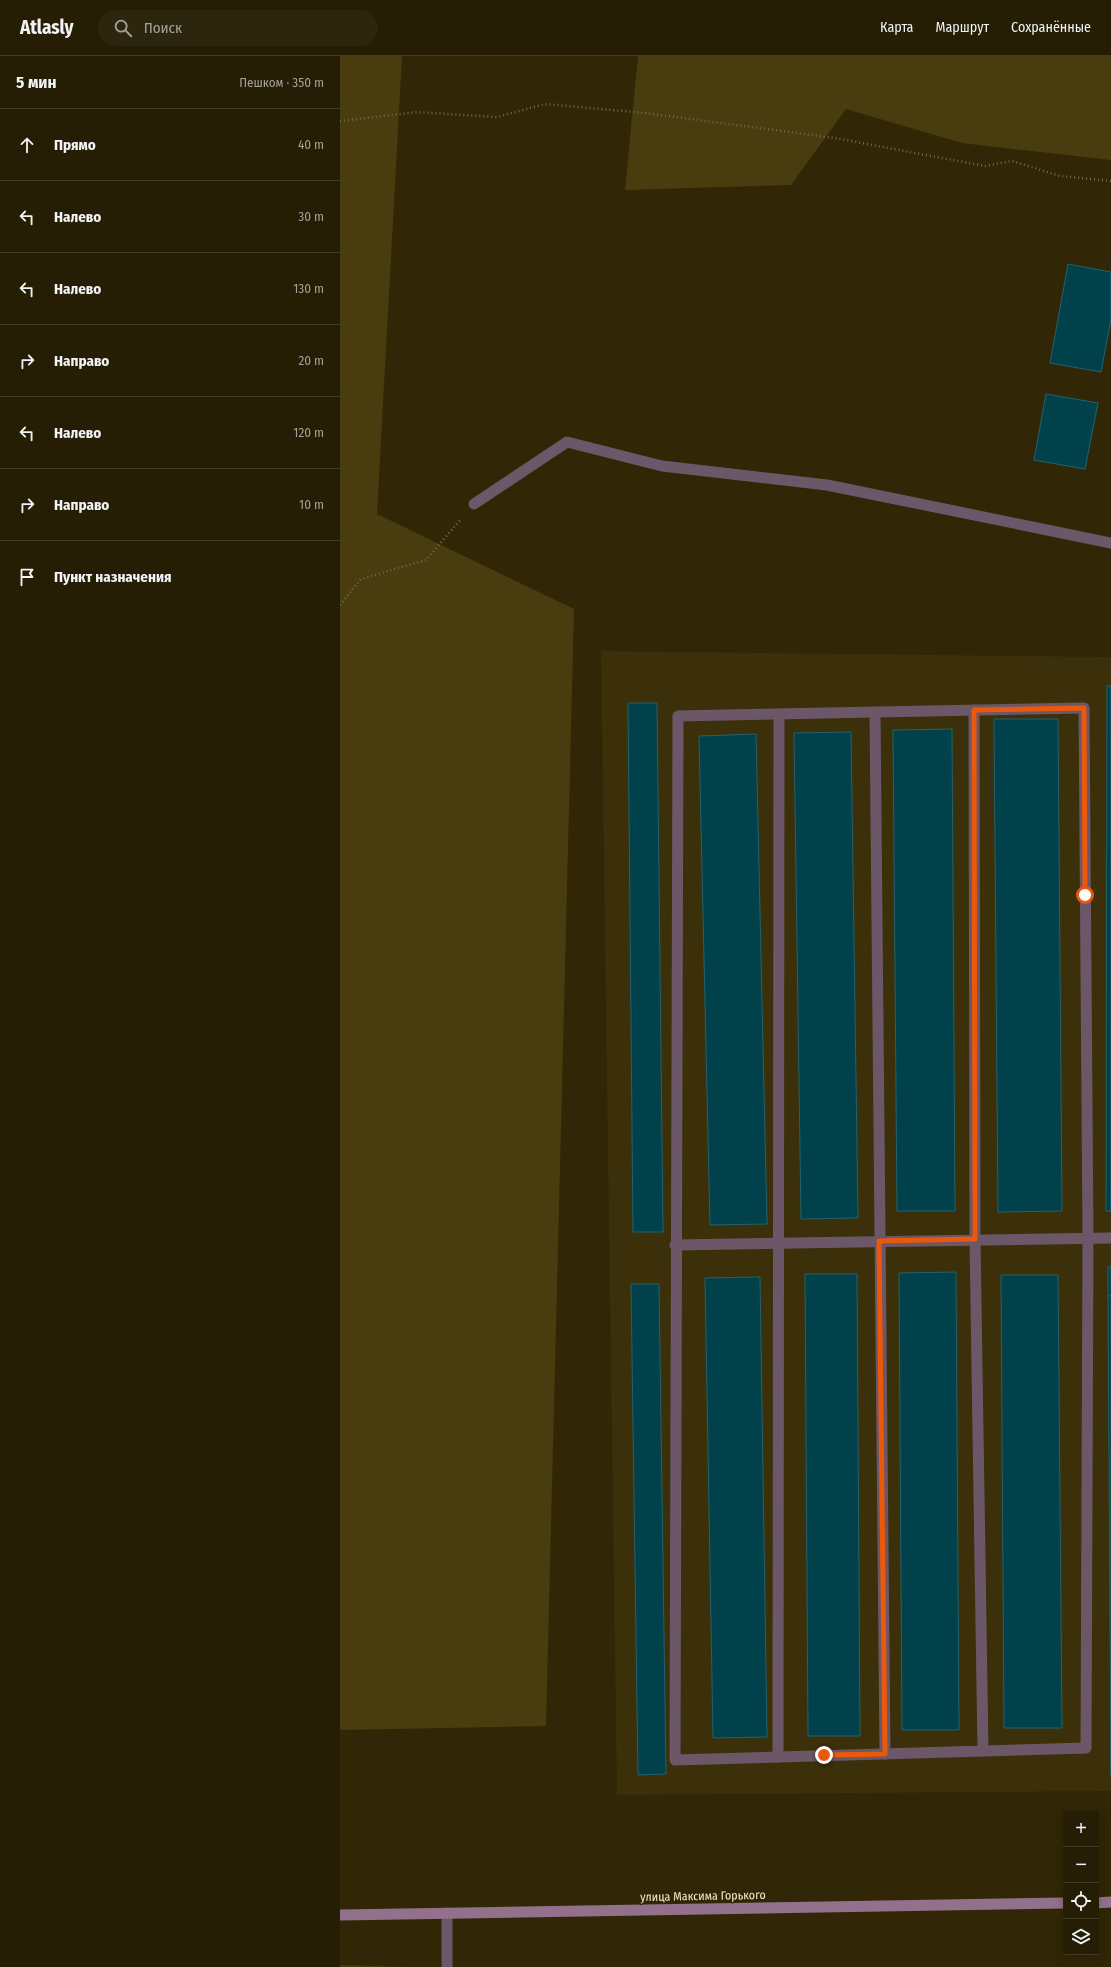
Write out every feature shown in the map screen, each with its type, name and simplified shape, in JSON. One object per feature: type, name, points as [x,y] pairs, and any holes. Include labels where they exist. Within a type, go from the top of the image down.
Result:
[{"type":"main road","points":[[1099,1902],[1111,1902]]},
{"type":"main road","name":"улица Максима Горького","points":[[340,1915],[1063,1903]]},
{"type":"street","points":[[474,504],[567,442],[662,466],[827,485],[1111,543]]},
{"type":"street","points":[[1084,708],[1088,1238],[1086,1748],[675,1760],[675,1245],[678,716],[974,710],[1084,708]]},
{"type":"street","points":[[974,710],[975,1239],[983,1751]]},
{"type":"street","points":[[875,712],[885,1754]]},
{"type":"street","points":[[778,1757],[777,1243],[779,714]]},
{"type":"street","points":[[675,1245],[1111,1238]]},
{"type":"street","points":[[447,1913],[447,1967]]},
{"type":"path","points":[[340,121],[417,112],[497,117],[545,104],[645,113],[835,138],[985,166],[1012,161],[1060,176],[1111,181]]},
{"type":"path","points":[[340,605],[361,579],[426,560],[474,504]]},
{"type":"shaded area","points":[[340,56],[402,56],[377,514],[574,609],[546,1726],[340,1730]]},
{"type":"shaded area","points":[[638,56],[1111,56],[1111,160],[962,143],[846,109],[791,185],[625,190]]},
{"type":"shaded area","points":[[601,651],[1111,657],[1111,1791],[617,1795]]},
{"type":"shaded area","points":[[340,1965],[407,1967],[340,1967]]},
{"type":"building","points":[[1068,264],[1111,272],[1111,319],[1101,372],[1050,363]]},
{"type":"building","points":[[1046,394],[1098,403],[1085,469],[1034,460]]},
{"type":"building","points":[[1107,686],[1111,686],[1111,1211],[1106,1211]]},
{"type":"building","points":[[628,703],[657,703],[663,1232],[633,1232]]},
{"type":"building","points":[[994,719],[1058,719],[1062,1211],[998,1212]]},
{"type":"building","points":[[952,729],[955,1211],[897,1211],[893,730]]},
{"type":"building","points":[[851,732],[858,1218],[801,1219],[794,733]]},
{"type":"building","points":[[756,734],[767,1224],[710,1225],[699,736]]},
{"type":"building","points":[[1108,1267],[1111,1267],[1111,1296],[1108,1296]]},
{"type":"building","points":[[956,1272],[959,1730],[902,1730],[899,1273]]},
{"type":"building","points":[[805,1274],[857,1274],[860,1736],[808,1736]]},
{"type":"building","points":[[1001,1275],[1058,1275],[1062,1728],[1004,1728]]},
{"type":"building","points":[[760,1277],[767,1737],[713,1738],[705,1278]]},
{"type":"building","points":[[631,1284],[659,1284],[666,1774],[638,1775]]},
{"type":"building","points":[[1108,1296],[1111,1296],[1111,1776]]},
{"type":"route","points":[[824,1755],[885,1754],[879,1241],[975,1239],[974,710],[1084,708],[1085,895]]}]
